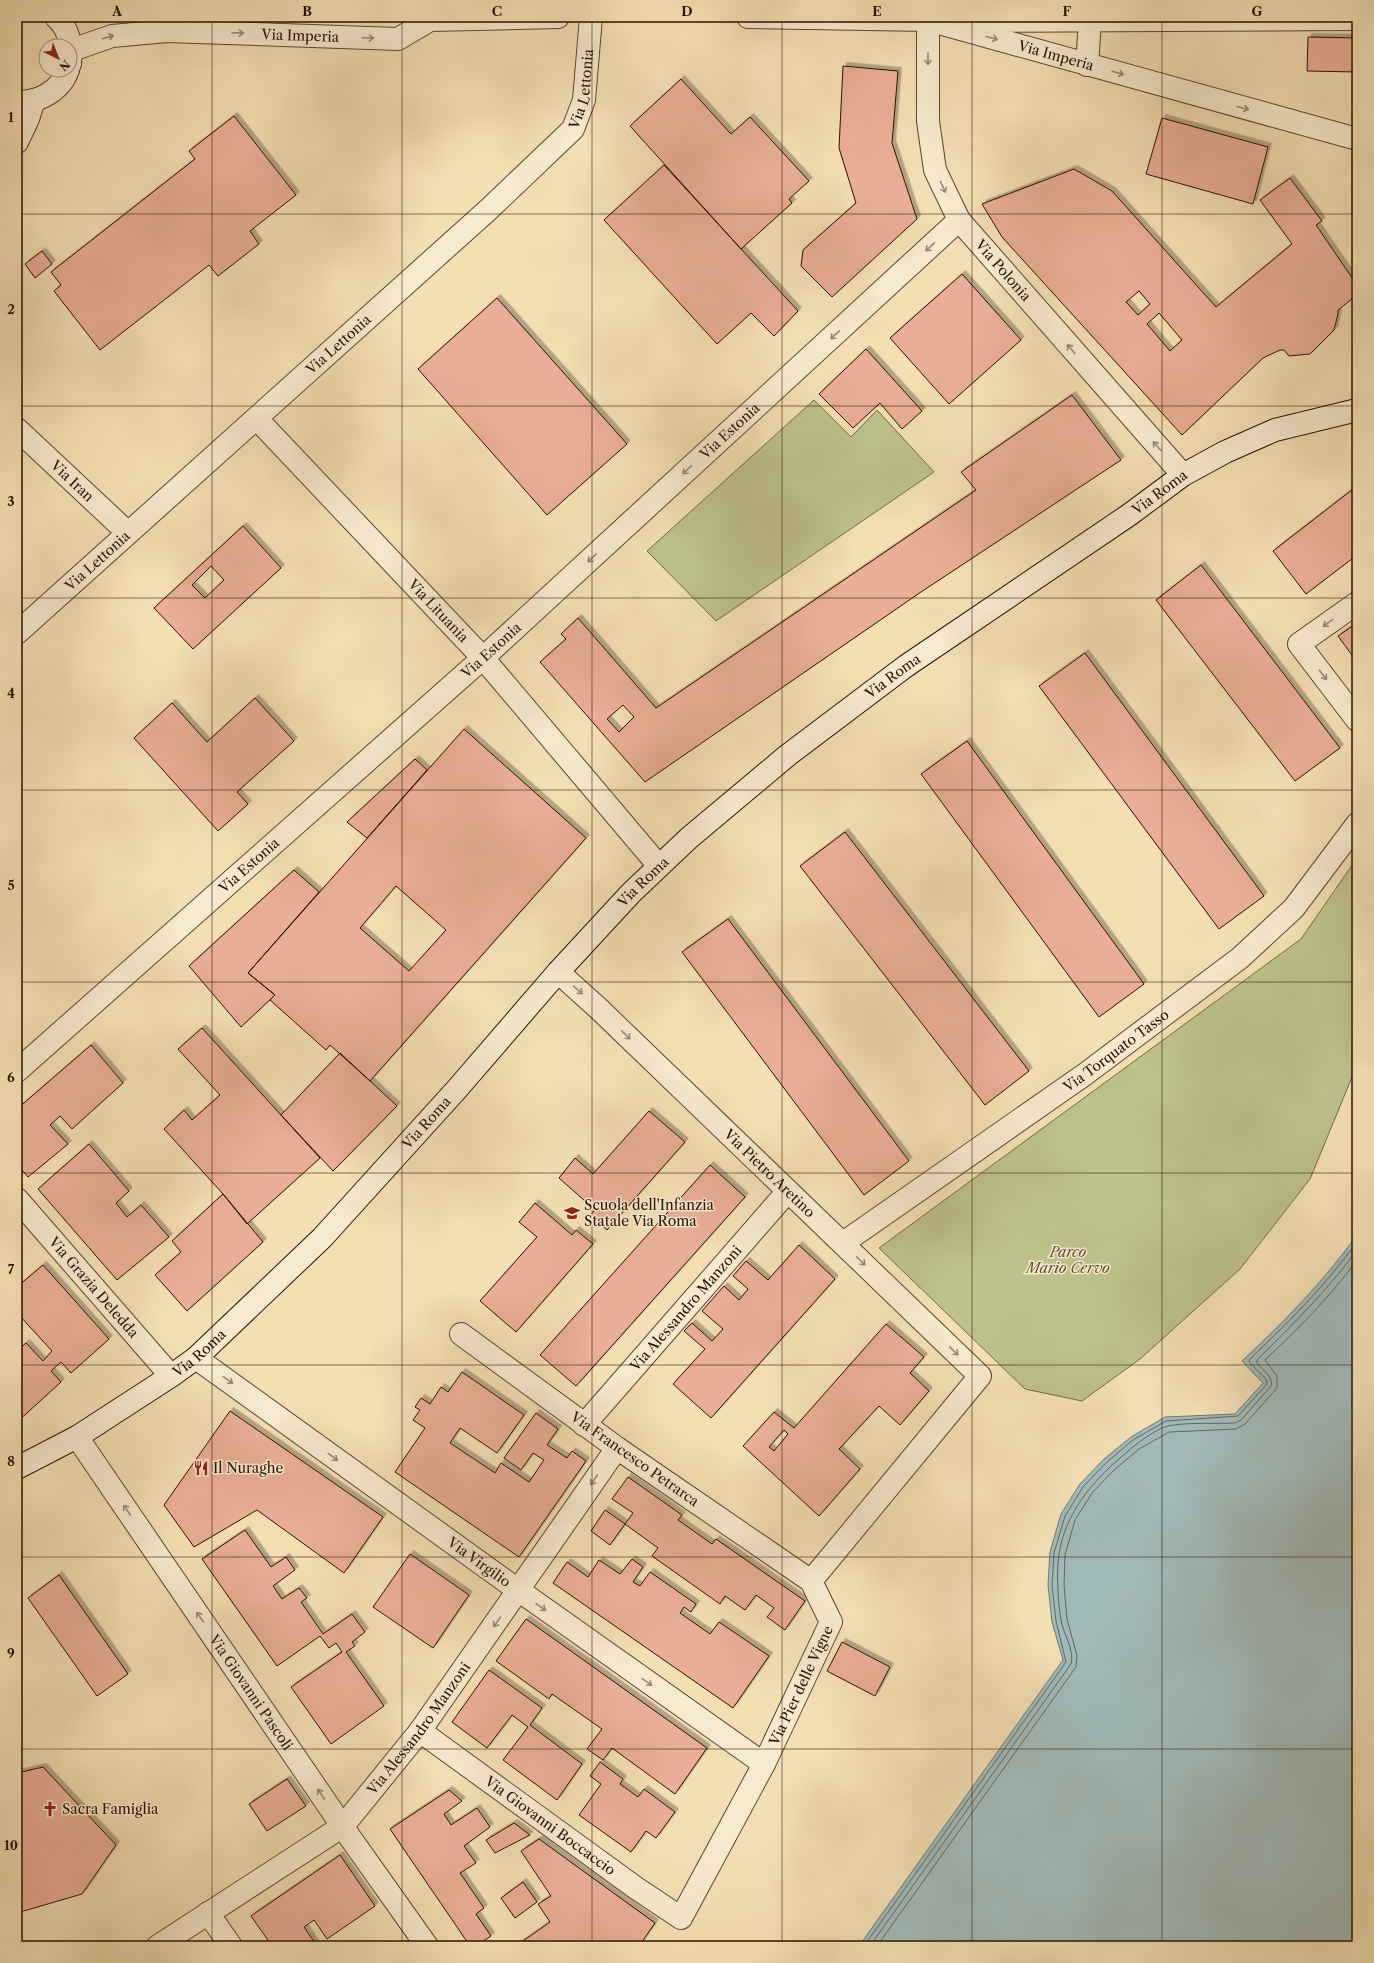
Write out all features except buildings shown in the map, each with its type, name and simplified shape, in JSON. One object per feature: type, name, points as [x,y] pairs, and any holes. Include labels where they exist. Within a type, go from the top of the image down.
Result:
[{"type":"street","name":"Via Imperia","points":[[78,56],[112,36],[167,31],[398,39],[429,19],[558,17]]},
{"type":"street","name":"Via Lettonia","points":[[17,633],[488,210],[573,129],[584,100],[590,17]]},
{"type":"street","name":"Via Imperia","points":[[748,17],[928,19],[1087,65],[1357,139]]},
{"type":"street","points":[[61,18],[70,38]]},
{"type":"street","points":[[928,19],[1357,19]]},
{"type":"street","name":"Via Polonia","points":[[928,19],[928,121],[935,170],[959,220],[1183,476]]},
{"type":"street","points":[[1087,65],[1090,20]]},
{"type":"street","points":[[17,142],[28,119],[26,101],[48,94],[58,86],[62,78]]},
{"type":"street","name":"Via Estonia","points":[[17,1071],[483,658],[959,220]]},
{"type":"street","name":"Via Roma","points":[[17,1468],[78,1437],[196,1358],[322,1238],[456,1089],[558,972],[659,866],[689,838],[788,756],[906,666],[1183,476],[1225,452],[1275,430],[1357,410]]},
{"type":"street","name":"Via Lituania","points":[[257,419],[483,658],[659,866]]},
{"type":"street","name":"Via Iran","points":[[17,429],[128,533]]},
{"type":"street","points":[[1357,603],[1299,644],[1357,720]]},
{"type":"street","name":"Via Torquato Tasso","points":[[843,1243],[1084,1075],[1240,958],[1294,908],[1357,824]]},
{"type":"street","name":"Via Pietro Aretino","points":[[558,972],[598,1008],[980,1376],[811,1581]]},
{"type":"street","name":"Via Alessandro Manzoni","points":[[584,1425],[788,1191]]},
{"type":"street","name":"Via Grazia Deledda","points":[[17,1199],[171,1376]]},
{"type":"street","name":"Via Francesco Petrarca","points":[[461,1334],[584,1425],[811,1581]]},
{"type":"street","name":"Via Virgilio","points":[[196,1358],[519,1591],[764,1764]]},
{"type":"street","name":"Via Giovanni Pascoli","points":[[78,1437],[343,1826],[427,1946]]},
{"type":"street","name":"Via Alessandro Manzoni","points":[[158,1946],[343,1826],[420,1731],[519,1591],[617,1448]]},
{"type":"street","name":"Via Pier delle Vigne","points":[[681,1918],[764,1764],[831,1622],[811,1581]]},
{"type":"street","name":"Via Giovanni Boccaccio","points":[[420,1731],[636,1888],[681,1918]]},
{"type":"street","points":[[208,1913],[231,1946]]},
{"type":"green space","points":[[814,400],[851,437],[877,410],[934,472],[716,621],[647,551]]},
{"type":"green space","name":"Parco Mario Cervo","points":[[1357,858],[1357,1065],[1310,1179],[1240,1269],[1140,1359],[1082,1401],[1025,1389],[879,1248],[1301,939]]},
{"type":"water","points":[[1357,1235],[1357,1946],[859,1946],[1063,1660],[1052,1622],[1048,1585],[1050,1552],[1061,1514],[1080,1484],[1104,1459],[1131,1437],[1165,1417],[1235,1414],[1263,1383],[1242,1361],[1302,1301],[1331,1269]]},
{"type":"place","name":"Scuola dell'Infanzia Statale Via Roma","points":[[572,1213]]},
{"type":"place","name":"Il Nuraghe","points":[[201,1468]]},
{"type":"place","name":"Sacra Famiglia","points":[[50,1809]]}]
